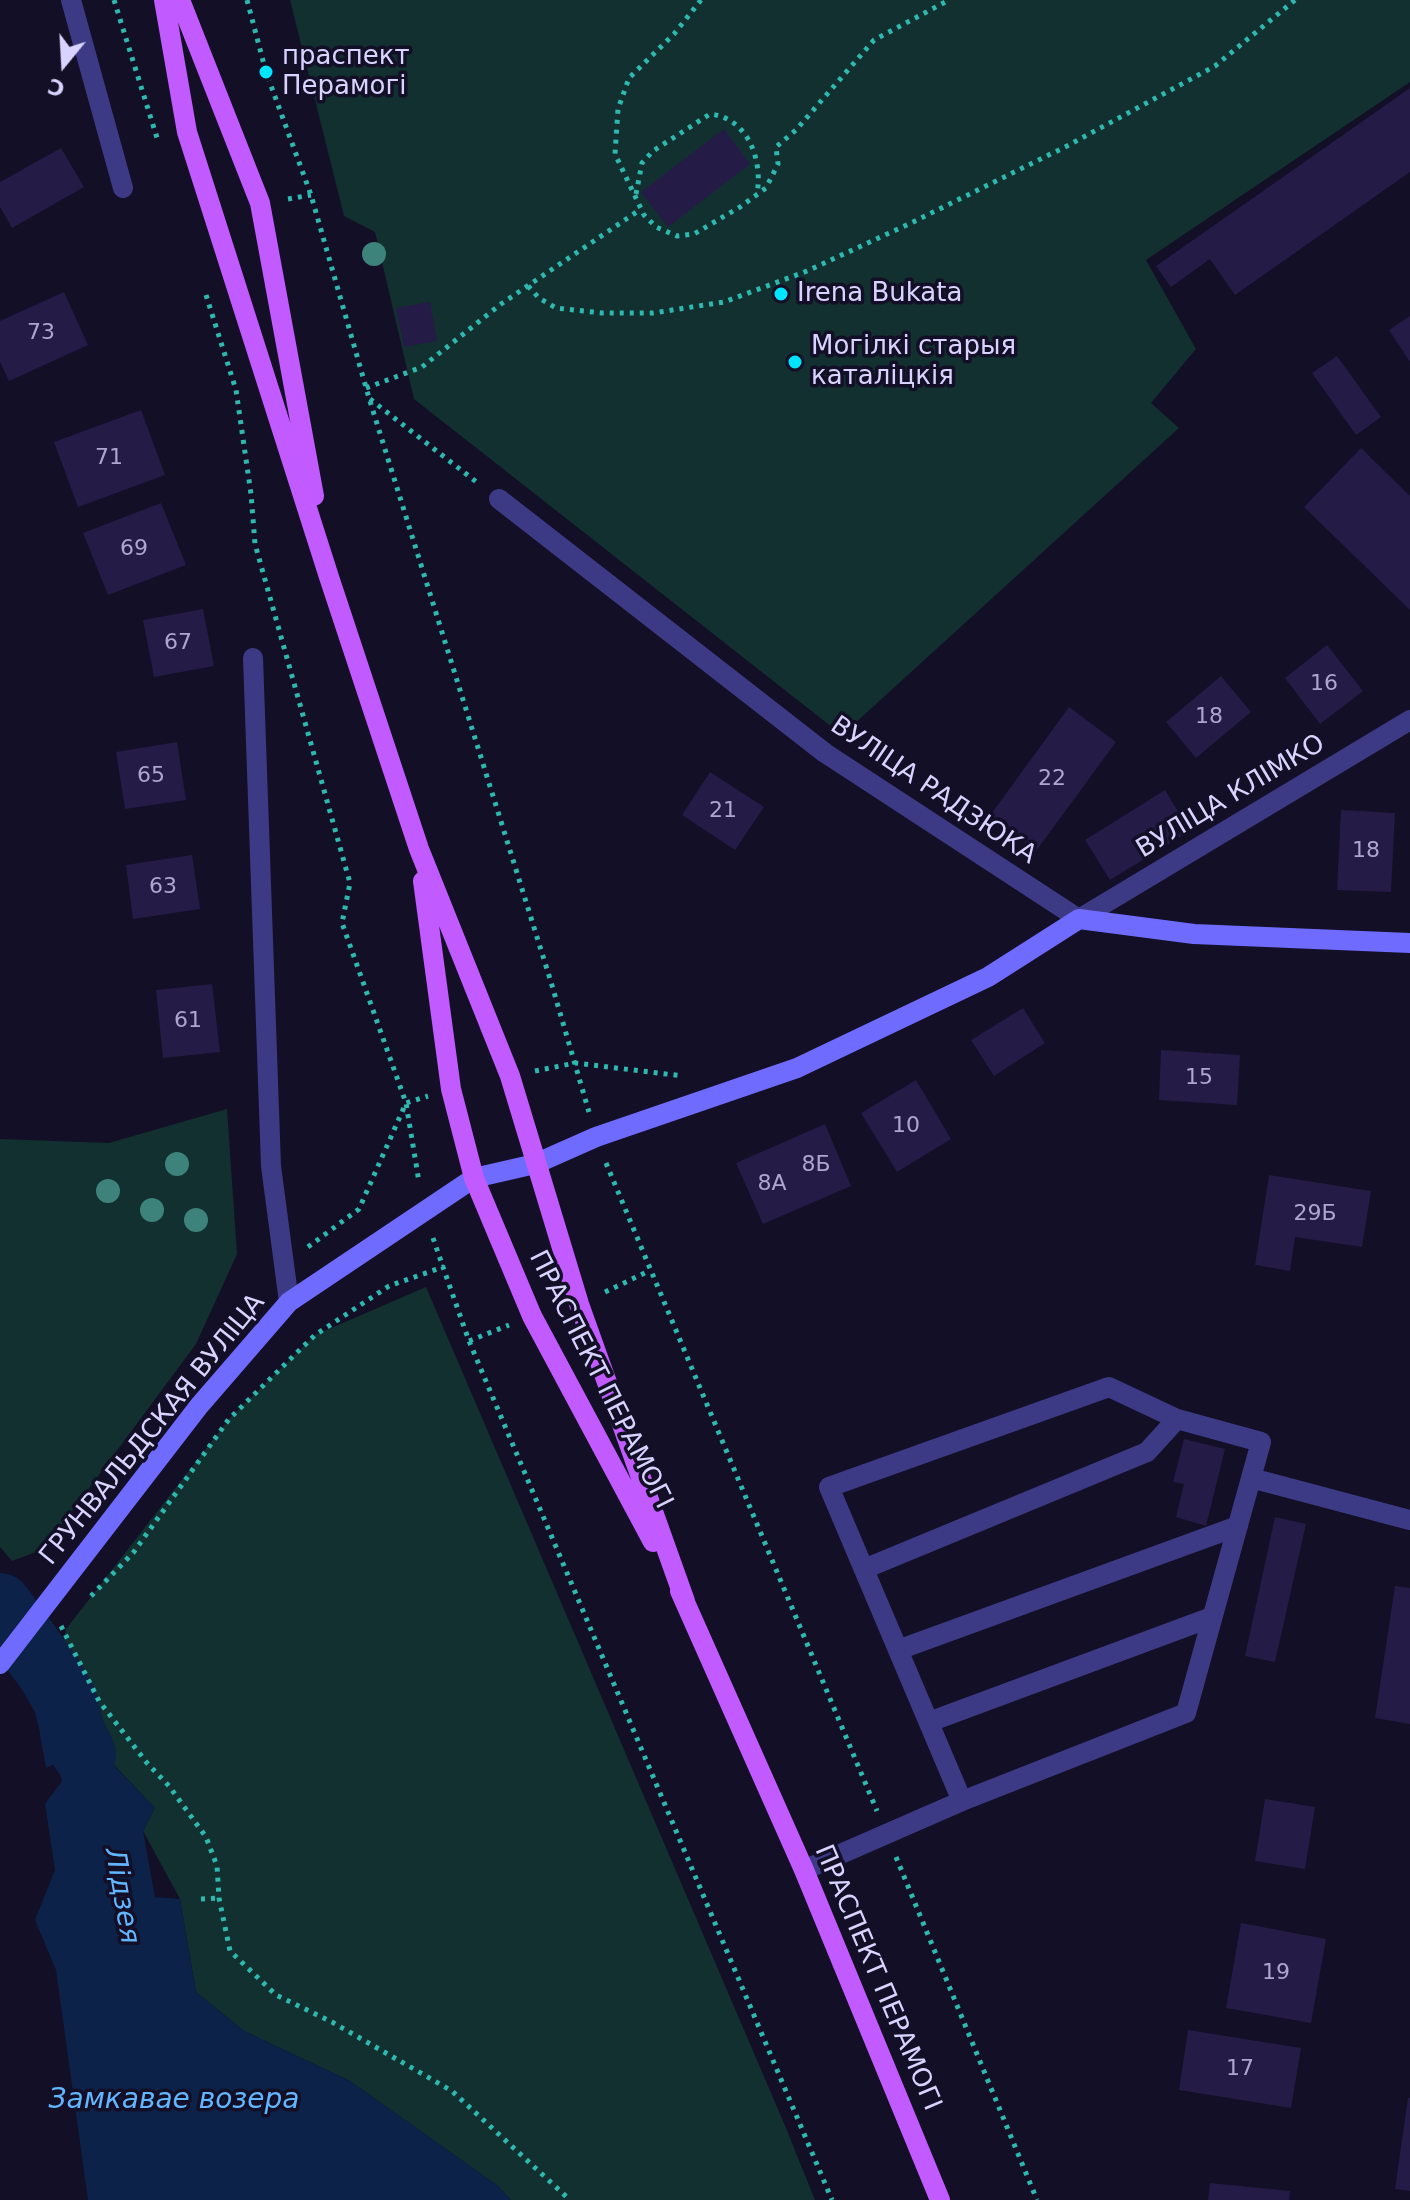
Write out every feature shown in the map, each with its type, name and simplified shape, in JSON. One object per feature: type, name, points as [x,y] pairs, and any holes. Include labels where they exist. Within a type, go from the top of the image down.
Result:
[{"type":"main road","name":"ПРАСПЕКТ ПЕРАМОГІ","points":[[164,0],[187,132],[419,849],[510,1076],[579,1304],[685,1601],[804,1870],[940,2200]]},
{"type":"main road","name":"ПРАСПЕКТ ПЕРАМОГІ","points":[[180,0],[260,203],[329,577]]},
{"type":"main road","name":"ПРАСПЕКТ ПЕРАМОГІ","points":[[419,849],[451,1089],[474,1178],[532,1316],[685,1601]]},
{"type":"street","points":[[71,0],[123,188]]},
{"type":"street","name":"ВУЛІЦА РАДЗЮКА","points":[[499,499],[825,753],[1079,919],[1194,934],[1410,943]]},
{"type":"street","points":[[253,658],[271,1166],[289,1302]]},
{"type":"street","name":"ВУЛІЦА КЛІМКО","points":[[1079,919],[1410,720]]},
{"type":"street","name":"ГРУНВАЛЬДСКАЯ ВУЛІЦА","points":[[0,1664],[199,1406],[289,1302],[474,1178],[535,1164],[596,1137],[797,1068],[988,977],[1079,919]]},
{"type":"street","points":[[804,1870],[962,1801],[1186,1713],[1261,1442],[1177,1419],[1109,1387],[829,1487],[962,1801]]},
{"type":"street","points":[[864,1569],[1147,1452],[1177,1419]]},
{"type":"street","points":[[1251,1478],[1410,1520]]},
{"type":"street","points":[[898,1650],[1238,1526]]},
{"type":"street","points":[[929,1722],[1212,1617]]},
{"type":"path","points":[[114,0],[161,152]]},
{"type":"path","points":[[247,0],[266,72],[311,195],[369,398],[551,982],[596,1137],[1037,2200]]},
{"type":"path","points":[[701,0],[674,34],[629,78],[618,109],[615,154],[641,209],[656,227],[677,236],[694,234],[766,188],[778,164],[776,147],[796,130],[874,40],[949,0]]},
{"type":"path","points":[[528,286],[539,298],[556,308],[602,313],[653,313],[724,302],[807,271],[1067,146],[1215,66],[1295,0]]},
{"type":"path","points":[[635,196],[642,163],[653,151],[710,114],[726,116],[746,137],[758,159],[760,177],[757,195]]},
{"type":"path","points":[[366,388],[422,367],[501,304],[641,209]]},
{"type":"path","points":[[203,283],[236,390],[255,544],[350,883],[342,923],[406,1103],[424,1212],[469,1341],[832,2200]]},
{"type":"path","points":[[369,398],[499,499]]},
{"type":"path","points":[[82,1605],[133,1553],[229,1419],[315,1335],[389,1286],[443,1267]]},
{"type":"path","points":[[72,1616],[61,1626],[99,1701],[169,1786],[206,1837],[217,1866],[219,1898],[230,1951],[276,1995],[332,2022],[452,2091],[570,2200]]},
{"type":"path","points":[[201,1899],[219,1898]]},
{"type":"green space","name":"Могілкі старыя каталіцкія","points":[[290,0],[1410,0],[1410,82],[1146,260],[1196,349],[1151,403],[1179,428],[842,735],[414,399],[375,232],[344,216]]},
{"type":"green space","points":[[227,1109],[237,1254],[196,1344],[44,1549],[12,1561],[0,1547],[0,1139],[109,1143]]},
{"type":"green space","points":[[426,1287],[815,2200],[511,2200],[498,2186],[350,2081],[244,2031],[196,1992],[180,1899],[143,1831],[155,1808],[81,1730],[59,1662],[66,1629],[229,1419],[315,1335]]},
{"type":"water","name":"Замкавае возера","points":[[59,1662],[81,1731],[155,1808],[143,1831],[155,1897],[180,1899],[196,1992],[244,2031],[350,2081],[498,2186],[511,2200],[88,2200],[56,1970],[35,1920],[55,1870],[45,1804],[62,1781],[57,1763],[46,1768],[40,1734],[46,1726],[36,1693]]},
{"type":"building","points":[[1410,88],[1410,172],[1235,295],[1210,259],[1171,287],[1156,266]]},
{"type":"building","points":[[724,129],[750,164],[668,227],[641,192]]},
{"type":"building","points":[[61,148],[84,187],[12,228],[0,207],[0,182]]},
{"type":"building","points":[[64,292],[88,345],[9,381],[0,362],[0,321]]},
{"type":"building","points":[[430,302],[437,341],[404,347],[396,308]]},
{"type":"building","points":[[1410,316],[1410,362],[1389,330]]},
{"type":"building","points":[[1337,356],[1381,417],[1356,435],[1312,373]]},
{"type":"building","points":[[141,410],[165,475],[78,507],[54,442]]},
{"type":"building","points":[[1361,448],[1410,496],[1410,610],[1304,507]]},
{"type":"building","points":[[161,503],[186,565],[108,595],[83,533]]},
{"type":"building","points":[[203,609],[214,666],[154,677],[143,620]]},
{"type":"building","points":[[1327,645],[1363,691],[1320,724],[1285,678]]},
{"type":"building","points":[[1221,676],[1251,712],[1196,758],[1166,722]]},
{"type":"building","points":[[1069,707],[1116,742],[1036,851],[989,817]]},
{"type":"building","points":[[177,742],[186,800],[125,809],[116,752]]},
{"type":"building","points":[[710,772],[764,807],[735,850],[682,815]]},
{"type":"building","points":[[1165,790],[1190,831],[1110,880],[1085,840]]},
{"type":"building","points":[[1341,810],[1395,813],[1391,892],[1337,890]]},
{"type":"building","points":[[192,855],[200,909],[133,919],[126,865]]},
{"type":"building","points":[[212,984],[220,1052],[163,1058],[156,990]]},
{"type":"building","points":[[1023,1008],[1045,1043],[994,1076],[971,1040]]},
{"type":"building","points":[[1161,1050],[1240,1055],[1237,1105],[1159,1100]]},
{"type":"building","points":[[916,1080],[951,1139],[897,1172],[861,1113]]},
{"type":"building","points":[[825,1124],[851,1186],[763,1224],[736,1163]]},
{"type":"building","points":[[1269,1175],[1371,1191],[1362,1247],[1295,1237],[1290,1271],[1255,1265]]},
{"type":"building","points":[[1184,1439],[1225,1449],[1206,1526],[1176,1517],[1184,1484],[1173,1482]]},
{"type":"building","points":[[1275,1517],[1306,1524],[1275,1662],[1245,1656]]},
{"type":"building","points":[[1395,1586],[1410,1588],[1410,1724],[1375,1718]]},
{"type":"building","points":[[1265,1799],[1315,1807],[1305,1869],[1255,1861]]},
{"type":"building","points":[[1241,1923],[1326,1939],[1311,2023],[1226,2008]]},
{"type":"building","points":[[1188,2030],[1301,2048],[1291,2108],[1179,2090]]},
{"type":"building","points":[[1410,2098],[1410,2191],[1395,2189]]},
{"type":"building","points":[[1210,2183],[1290,2191],[1289,2200],[1208,2200]]},
{"type":"waterway","name":"Лідзея","points":[[0,1605],[65,1700],[72,1729],[84,1754]]},
{"type":"place","name":"праспект Перамогі","points":[[266,72]]},
{"type":"place","name":"Irena Bukata","points":[[781,294]]},
{"type":"place","name":"Могілкі старыя каталіцкія","points":[[795,362]]}]
